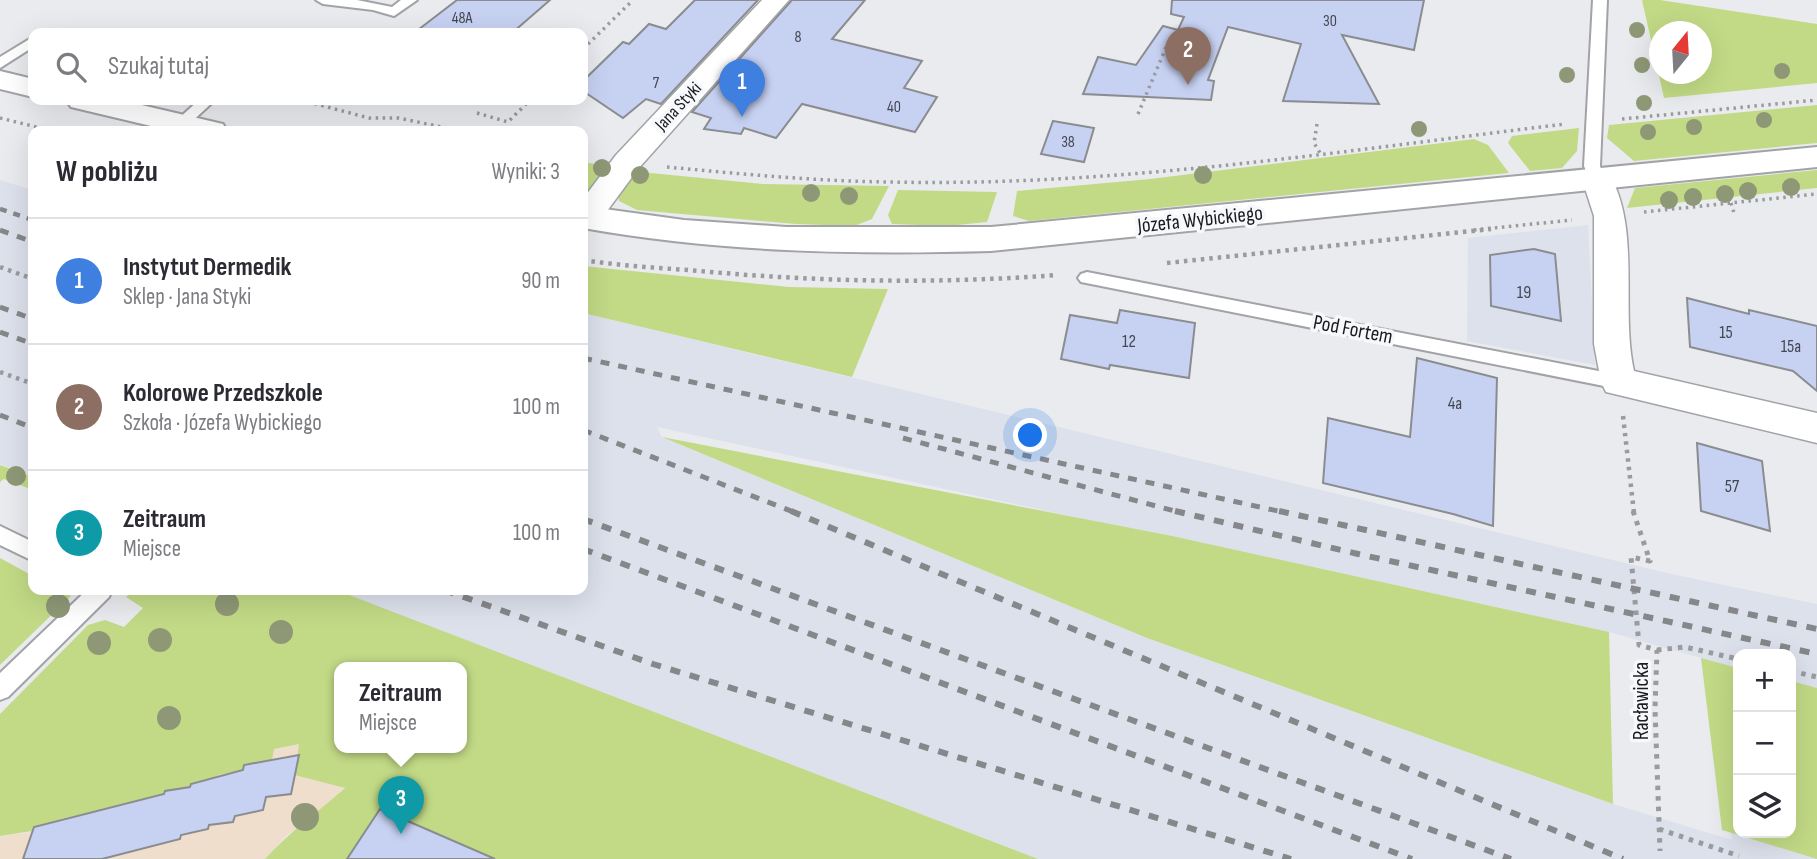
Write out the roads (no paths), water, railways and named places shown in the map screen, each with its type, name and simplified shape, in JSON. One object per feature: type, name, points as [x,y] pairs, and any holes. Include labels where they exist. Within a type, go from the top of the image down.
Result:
[{"type":"street","name":"Jana Styki","points":[[588,212],[627,162],[776,0]]},
{"type":"street","points":[[0,80],[28,87]]},
{"type":"street","points":[[102,105],[190,126]]},
{"type":"street","name":"Józefa Wybickiego","points":[[588,217],[736,235],[855,240],[956,240],[1057,233],[1817,157]]},
{"type":"street","points":[[1597,179],[1610,216],[1611,344],[1619,382]]},
{"type":"street","name":"Pod Fortem","points":[[1619,382],[1817,428]]},
{"type":"lane","points":[[323,0],[374,6],[394,12],[410,0]]},
{"type":"lane","points":[[1597,179],[1592,166],[1600,0]]},
{"type":"lane","points":[[0,64],[28,44]]},
{"type":"lane","points":[[181,124],[202,105]]},
{"type":"lane","name":"Pod Fortem","points":[[1087,278],[1619,382]]},
{"type":"lane","points":[[0,535],[28,549]]},
{"type":"lane","points":[[0,689],[96,595]]},
{"type":"railway","points":[[0,209],[28,218]]},
{"type":"railway","points":[[0,230],[28,240]]},
{"type":"railway","points":[[0,307],[28,317]]},
{"type":"railway","points":[[0,332],[28,342]]},
{"type":"railway","points":[[588,359],[1287,513]]},
{"type":"railway","points":[[0,415],[28,426]]},
{"type":"railway","points":[[588,432],[793,512]]},
{"type":"railway","points":[[903,438],[1182,513]]},
{"type":"railway","points":[[1175,511],[1358,554],[1817,654]]},
{"type":"railway","points":[[1279,511],[1817,629]]},
{"type":"railway","points":[[793,512],[1623,859]]},
{"type":"railway","points":[[588,521],[1511,859]]},
{"type":"railway","points":[[588,551],[1412,859]]},
{"type":"railway","points":[[458,595],[653,664],[1291,859]]},
{"type":"place","name":"Kolorowe Przedszkole","points":[[1188,85]]},
{"type":"place","name":"Instytut Dermedik","points":[[742,117]]},
{"type":"place","name":"Zeitraum","points":[[401,834]]}]
